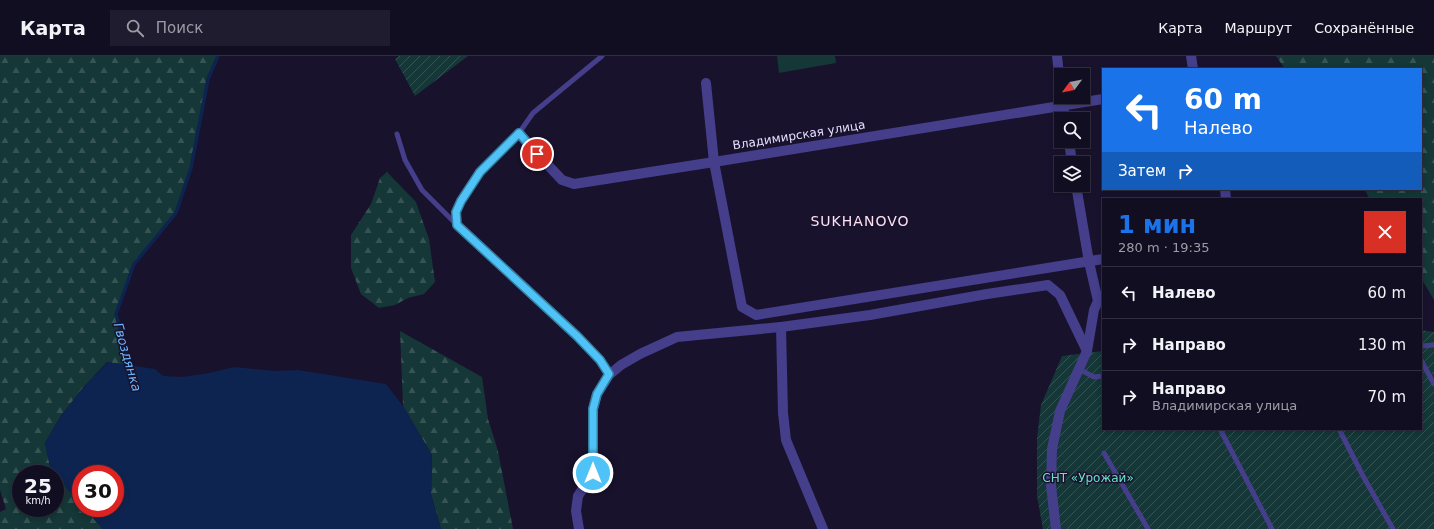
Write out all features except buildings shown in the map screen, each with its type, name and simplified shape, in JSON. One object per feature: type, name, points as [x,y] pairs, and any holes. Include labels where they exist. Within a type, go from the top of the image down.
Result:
[{"type":"street","points":[[1057,56],[1058,68]]},
{"type":"street","points":[[1191,56],[1193,68]]},
{"type":"street","points":[[706,83],[714,162],[742,307],[756,315],[1102,259]]},
{"type":"street","name":"Владимирская улица","points":[[1090,100],[1102,99]]},
{"type":"street","name":"Владимирская улица","points":[[519,133],[562,180],[574,184],[714,162],[1054,102]]},
{"type":"street","points":[[1056,529],[1051,486],[1052,449],[1060,411],[1087,351],[1094,310],[1098,300],[1089,262],[1077,192]]},
{"type":"street","points":[[579,529],[576,510],[578,496],[593,473],[593,409],[597,394],[609,374],[621,365],[640,354],[677,337],[781,327],[870,315],[987,294],[1048,285],[1060,295],[1087,351]]},
{"type":"street","points":[[781,327],[783,413],[786,440],[823,529]]},
{"type":"lane","points":[[457,225],[456,212],[461,201],[480,172],[519,133],[534,113],[602,56]]},
{"type":"lane","points":[[397,134],[405,160],[422,190],[457,225],[577,336],[600,360],[609,374]]},
{"type":"lane","points":[[1422,346],[1434,345]]},
{"type":"lane","points":[[1422,362],[1434,384]]},
{"type":"lane","points":[[1079,369],[1094,377],[1102,376]]},
{"type":"lane","points":[[1221,430],[1272,529]]},
{"type":"lane","points":[[1339,430],[1393,529]]},
{"type":"lane","points":[[1104,453],[1148,529]]},
{"type":"green space","points":[[0,56],[218,56],[208,79],[191,168],[176,213],[134,264],[116,314],[129,366],[107,362],[82,389],[60,417],[45,443],[50,465],[12,465],[12,517],[64,517],[64,485],[72,494],[72,517],[92,517],[103,529],[0,529],[0,512],[6,509],[0,490]]},
{"type":"green space","points":[[399,56],[468,56],[415,96],[395,59]]},
{"type":"green space","points":[[777,56],[835,56],[836,63],[779,73]]},
{"type":"green space","points":[[1276,56],[1434,56],[1434,300],[1422,280],[1422,198],[1369,198],[1365,190],[1422,190],[1422,68],[1284,68]]},
{"type":"green space","points":[[387,172],[416,202],[429,239],[435,282],[424,294],[408,298],[395,305],[379,308],[361,294],[351,268],[351,235],[371,204],[380,178]]},
{"type":"green space","name":"СНТ «Урожай»","points":[[1422,330],[1434,332],[1434,529],[1043,529],[1037,496],[1037,438],[1041,405],[1062,356],[1102,351],[1102,430],[1422,430]]},
{"type":"green space","points":[[400,331],[482,377],[488,419],[498,451],[513,529],[441,529],[431,494],[432,455],[403,406]]},
{"type":"water","points":[[108,362],[155,369],[163,376],[183,377],[234,367],[275,371],[298,370],[386,384],[403,406],[432,455],[431,494],[441,529],[103,529],[92,517],[124,517],[124,465],[72,465],[72,494],[64,485],[64,465],[50,465],[45,443],[60,417],[82,389]]},
{"type":"waterway","name":"Гвоздянка","points":[[130,369],[116,314],[134,264],[176,213],[191,168],[208,79],[218,56]]},
{"type":"district","name":"SUKHANOVO","points":[[860,221]]},
{"type":"route","points":[[537,154],[519,133],[480,172],[461,201],[456,212],[457,225],[488,252],[577,336],[600,360],[609,374],[597,394],[593,409],[593,473]]}]
